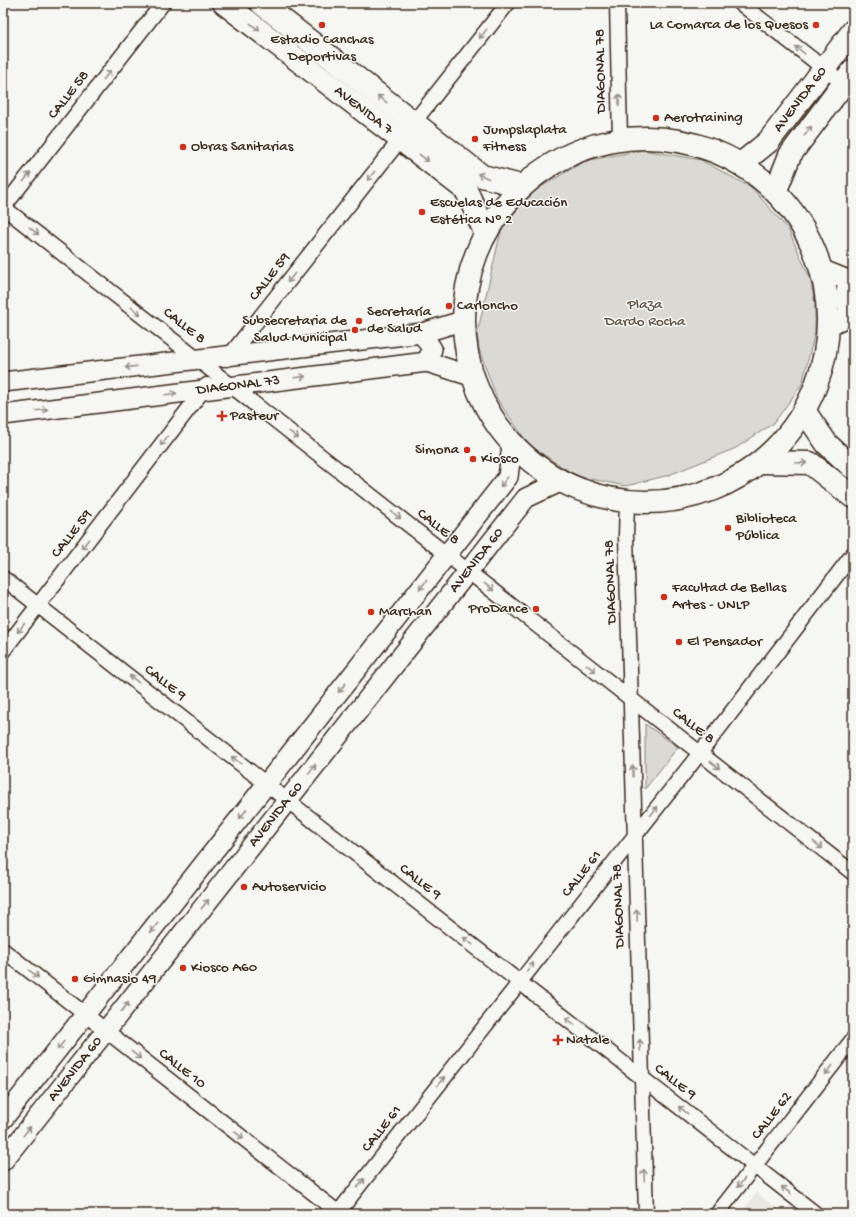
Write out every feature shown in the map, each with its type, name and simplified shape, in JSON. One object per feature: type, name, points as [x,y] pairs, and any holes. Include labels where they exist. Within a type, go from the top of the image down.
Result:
[{"type":"main road","name":"AVENIDA 7","points":[[224,3],[406,132],[482,176],[521,186]]},
{"type":"main road","name":"AVENIDA 7","points":[[261,3],[406,132],[466,190],[485,232]]},
{"type":"main road","name":"AVENIDA 60","points":[[742,163],[768,142],[853,31]]},
{"type":"main road","name":"AVENIDA 60","points":[[776,190],[790,156],[850,82]]},
{"type":"main road","points":[[620,139],[688,141],[742,163],[776,190],[823,270],[829,301],[830,325],[805,412],[762,462],[733,481],[701,494],[670,501],[627,502],[611,499],[560,482],[512,445],[471,376],[464,345],[462,321],[485,232],[521,186],[560,158],[620,139]]},
{"type":"main road","points":[[768,142],[775,153],[790,156]]},
{"type":"main road","points":[[823,270],[850,280],[844,300],[852,314],[830,325]]},
{"type":"main road","name":"DIAGONAL 73","points":[[3,382],[422,333],[462,321]]},
{"type":"main road","points":[[422,333],[432,349],[428,362]]},
{"type":"main road","name":"DIAGONAL 73","points":[[3,415],[428,362],[471,376]]},
{"type":"main road","points":[[805,412],[827,444],[853,468]]},
{"type":"main road","name":"AVENIDA 60","points":[[3,1119],[508,477],[512,445]]},
{"type":"main road","points":[[762,462],[810,463],[853,497]]},
{"type":"main road","name":"AVENIDA 60","points":[[3,1162],[526,498],[560,482]]},
{"type":"street","name":"CALLE 58","points":[[3,207],[163,3]]},
{"type":"street","name":"CALLE 59","points":[[3,651],[230,355],[508,3]]},
{"type":"street","name":"DIAGONAL 78","points":[[617,3],[620,139]]},
{"type":"street","points":[[740,3],[824,68],[850,82]]},
{"type":"street","name":"CALLE 8","points":[[3,207],[853,873]]},
{"type":"street","name":"DIAGONAL 78","points":[[627,502],[634,836],[646,1214]]},
{"type":"street","name":"CALLE 61","points":[[338,1214],[519,981],[700,753],[853,554]]},
{"type":"street","name":"CALLE 9","points":[[3,578],[816,1214]]},
{"type":"street","name":"CALLE 10","points":[[3,950],[338,1214]]},
{"type":"street","name":"CALLE 62","points":[[717,1214],[853,1039]]},
{"type":"shaded area","points":[[757,1193],[784,1214],[740,1214]]},
{"type":"green space","name":"Plaza Dardo Rocha","points":[[643,150],[701,160],[752,188],[788,229],[810,278],[815,303],[815,332],[802,384],[774,423],[736,448],[669,475],[626,486],[576,476],[529,445],[497,399],[479,349],[477,334],[500,235],[505,223],[534,191],[585,161]]},
{"type":"green space","points":[[645,724],[678,747],[645,789]]},
{"type":"place","name":"Estadio Canchas Deportivas","points":[[322,25]]},
{"type":"place","name":"La Comarca de los Quesos","points":[[816,25]]},
{"type":"place","name":"Aerotraining","points":[[656,118]]},
{"type":"place","name":"Jumpslaplata Fitness","points":[[475,139]]},
{"type":"place","name":"Obras Sanitarias","points":[[183,147]]},
{"type":"place","name":"Escuelas de Educación Estética Nº 2","points":[[422,212]]},
{"type":"place","name":"Carloncho","points":[[449,306]]},
{"type":"place","name":"Secretaría de Salud","points":[[359,321]]},
{"type":"place","name":"Subsecretaria de Salud Municipal","points":[[355,330]]},
{"type":"place","name":"Pasteur","points":[[222,416]]},
{"type":"place","name":"Simona","points":[[467,450]]},
{"type":"place","name":"Kiosco","points":[[473,459]]},
{"type":"place","name":"Biblioteca Pública","points":[[728,528]]},
{"type":"place","name":"Facultad de Bellas Artes - UNLP","points":[[664,597]]},
{"type":"place","name":"ProDance","points":[[536,609]]},
{"type":"place","name":"Marchan","points":[[371,612]]},
{"type":"place","name":"El Pensador","points":[[679,642]]},
{"type":"place","name":"Autoservicio","points":[[244,887]]},
{"type":"place","name":"Kiosco A60","points":[[183,968]]},
{"type":"place","name":"Gimnasio 49","points":[[75,979]]},
{"type":"place","name":"Natale","points":[[558,1040]]}]
